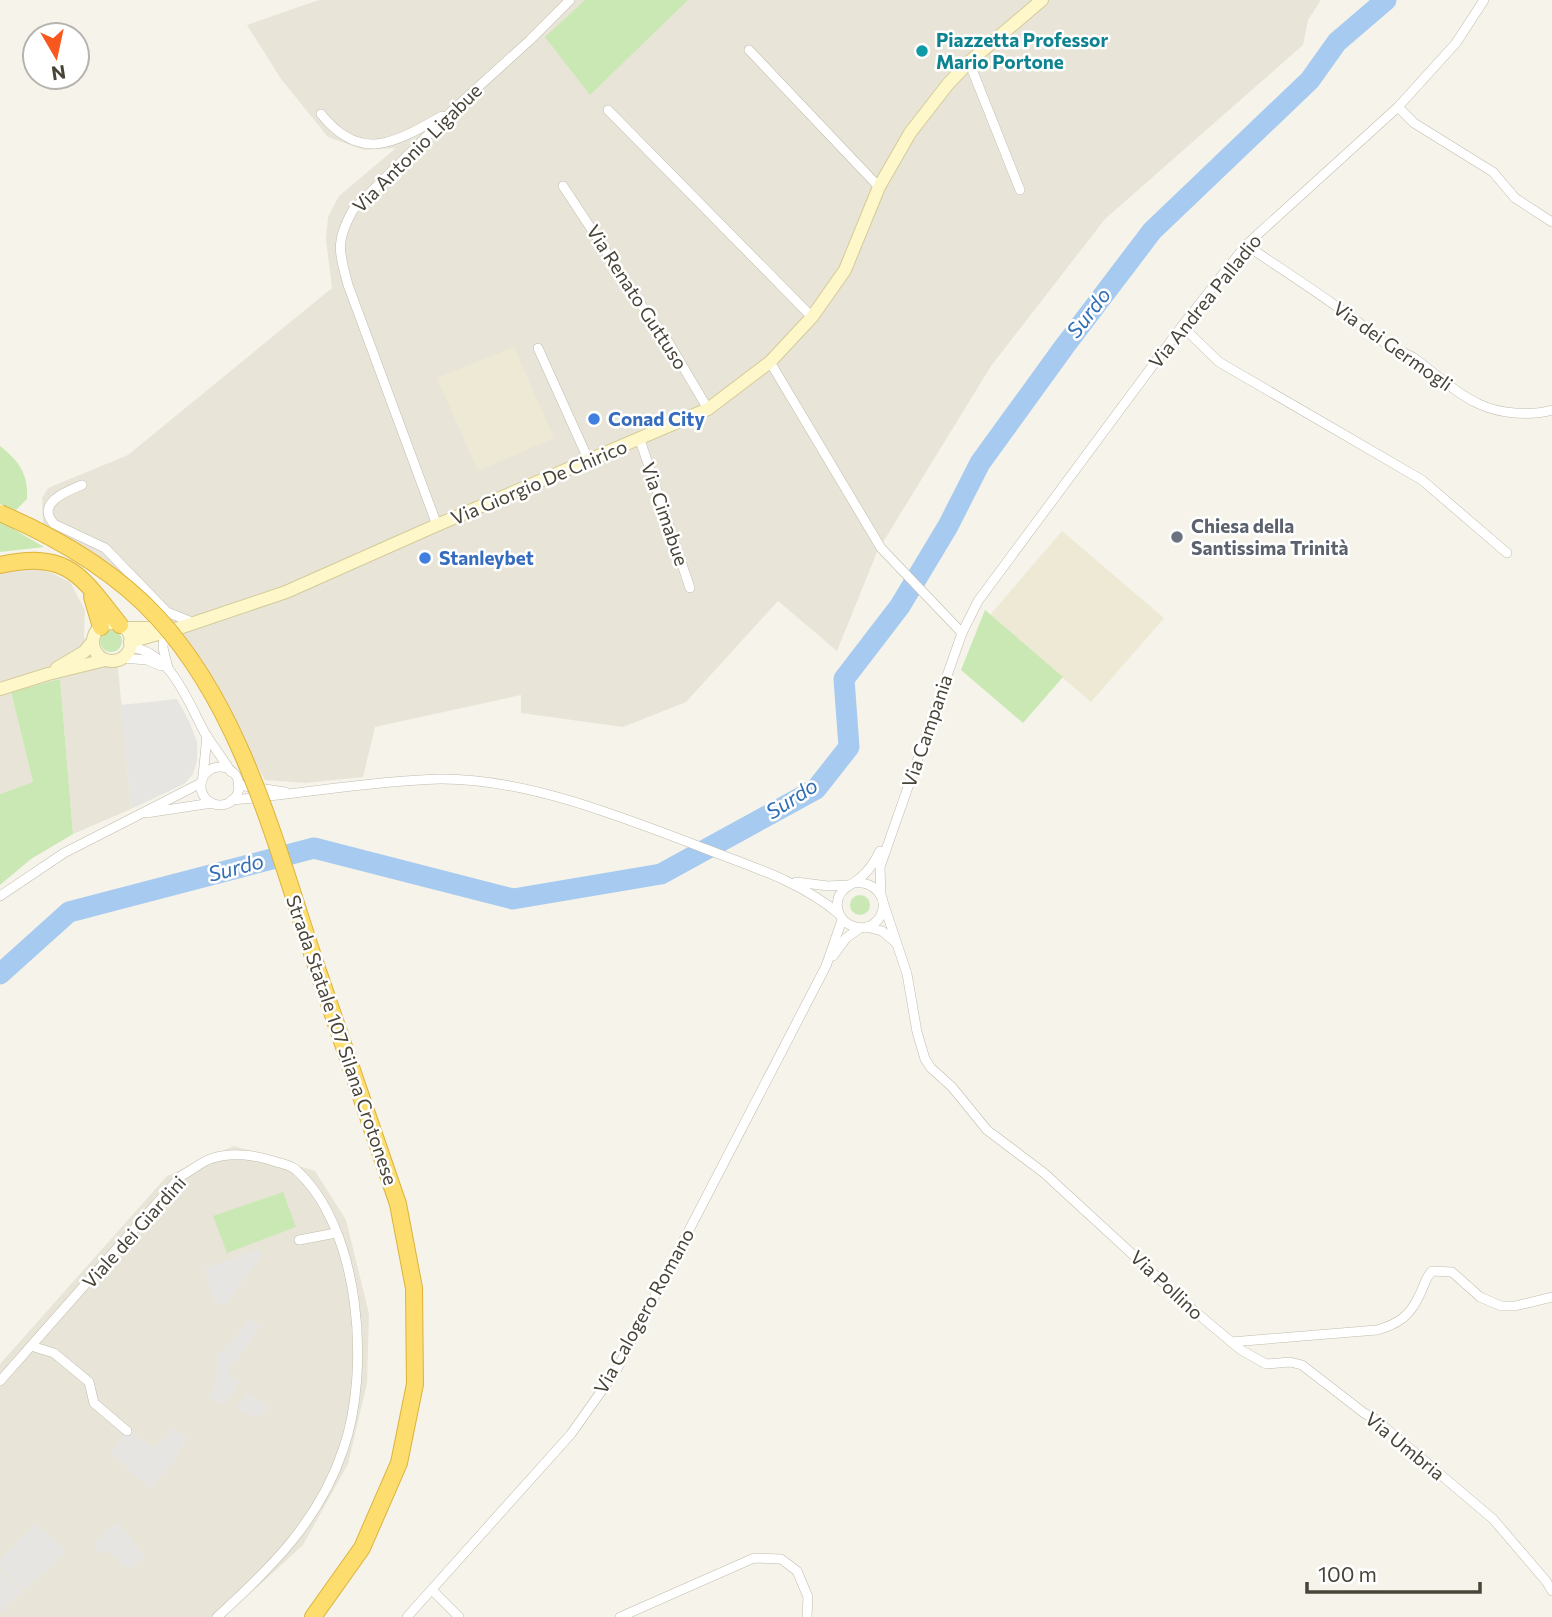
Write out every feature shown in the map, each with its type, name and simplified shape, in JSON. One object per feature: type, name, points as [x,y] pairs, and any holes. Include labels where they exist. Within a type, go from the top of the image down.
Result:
[{"type":"highway","name":"Strada Statale 107 Silana Crotonese","points":[[0,513],[32,526],[78,552],[121,583],[158,618],[191,658],[214,694],[235,735],[256,787],[398,1204],[414,1288],[415,1384],[399,1463],[362,1548],[313,1617]]},
{"type":"highway","points":[[0,565],[35,559],[53,561],[68,568],[90,587],[122,626]]},
{"type":"highway","points":[[90,587],[97,634]]},
{"type":"main road","name":"Via Giorgio De Chirico","points":[[127,649],[164,633],[286,592],[708,410],[770,362],[812,317],[845,270],[879,187],[910,133],[948,84],[1034,2]]},
{"type":"main road","points":[[47,674],[84,652],[97,634],[110,623],[122,626],[188,625]]},
{"type":"main road","points":[[0,689],[47,674],[105,660],[117,660],[127,649],[122,626]]},
{"type":"main road","points":[[97,634],[96,652],[105,660]]},
{"type":"street","name":"Via Antonio Ligabue","points":[[437,525],[348,285],[339,252],[342,229],[353,210],[454,109],[570,0]]},
{"type":"street","name":"Via Andrea Palladio","points":[[962,633],[978,601],[1002,566],[1246,245],[1398,107],[1456,43],[1484,0]]},
{"type":"street","points":[[749,50],[879,187]]},
{"type":"street","points":[[969,62],[1020,190]]},
{"type":"street","points":[[1398,107],[1414,123],[1493,172],[1515,198],[1552,222]]},
{"type":"street","points":[[321,114],[334,129],[354,141],[384,144],[418,130],[454,109]]},
{"type":"street","points":[[608,110],[812,317]]},
{"type":"street","name":"Via Renato Guttuso","points":[[563,186],[650,318],[663,333],[708,410]]},
{"type":"street","name":"Via dei Germogli","points":[[1246,245],[1362,323],[1385,343],[1411,356],[1460,394],[1478,404],[1535,414],[1552,410]]},
{"type":"street","points":[[1182,327],[1219,362],[1422,480],[1507,553]]},
{"type":"street","points":[[538,348],[589,461]]},
{"type":"street","points":[[770,362],[881,548],[962,633]]},
{"type":"street","name":"Via Cimabue","points":[[640,440],[690,588]]},
{"type":"street","points":[[82,485],[53,499],[48,509],[50,520],[105,548],[167,612],[188,625]]},
{"type":"street","points":[[164,633],[163,648],[169,670],[199,717],[207,736],[237,780],[238,785],[232,800]]},
{"type":"street","name":"Via Campania","points":[[882,899],[880,867],[962,633]]},
{"type":"street","points":[[127,649],[169,670]]},
{"type":"street","points":[[207,736],[202,794],[212,803]]},
{"type":"street","points":[[0,896],[64,853],[202,780],[212,769],[231,772]]},
{"type":"street","points":[[134,815],[212,803],[222,805],[232,800],[440,779],[516,788],[568,801],[788,880],[823,900],[853,927],[882,931],[899,946]]},
{"type":"street","points":[[238,785],[297,794]]},
{"type":"street","name":"Via Campania","points":[[851,884],[873,866],[893,828]]},
{"type":"street","points":[[788,880],[828,886],[867,883],[878,890],[882,899],[881,915],[877,920],[846,938],[826,966]]},
{"type":"street","points":[[826,966],[841,917],[837,908],[839,895],[851,884]]},
{"type":"street","name":"Via Pollino","points":[[882,899],[899,946],[912,997],[917,1032],[925,1059],[931,1068],[952,1087],[987,1130],[1044,1173],[1192,1310],[1231,1342]]},
{"type":"street","name":"Via Calogero Romano","points":[[407,1617],[571,1434],[617,1369],[826,966]]},
{"type":"street","name":"Viale dei Giardini","points":[[0,1381],[181,1177],[213,1158],[253,1155],[294,1168],[325,1205],[345,1256],[358,1322],[356,1389],[344,1449],[319,1502],[291,1545],[217,1617]]},
{"type":"street","points":[[299,1240],[335,1233]]},
{"type":"street","points":[[1231,1342],[1387,1327],[1398,1323],[1409,1314],[1426,1277],[1432,1271],[1452,1272],[1480,1297],[1501,1306],[1515,1306],[1552,1297]]},
{"type":"street","name":"Via Umbria","points":[[1231,1342],[1266,1364],[1290,1362],[1302,1365],[1375,1419],[1493,1519],[1552,1591]]},
{"type":"street","points":[[31,1346],[54,1353],[89,1382],[94,1403],[127,1431]]},
{"type":"street","points":[[620,1617],[754,1558],[781,1559],[797,1570],[808,1597],[807,1617]]},
{"type":"street","points":[[432,1590],[459,1617]]},
{"type":"shaded area","points":[[319,0],[1321,0],[1308,20],[1303,45],[1105,219],[991,366],[877,552],[837,651],[778,601],[686,702],[623,727],[521,713],[521,695],[375,727],[363,777],[305,783],[265,780],[184,635],[106,563],[43,524],[42,498],[48,488],[128,455],[332,288],[326,239],[328,217],[339,196],[396,148],[364,150],[328,137],[281,79],[247,25]]},
{"type":"shaded area","points":[[514,347],[554,438],[478,471],[437,378]]},
{"type":"shaded area","points":[[1062,531],[1164,618],[1091,702],[990,615]]},
{"type":"shaded area","points":[[29,567],[52,573],[70,582],[85,610],[84,638],[118,668],[131,809],[73,834],[60,679],[11,692],[33,782],[0,794],[0,572]]},
{"type":"shaded area","points":[[177,699],[197,742],[197,761],[193,774],[184,784],[131,809],[121,705]]},
{"type":"shaded area","points":[[234,1146],[315,1171],[346,1220],[369,1314],[367,1383],[348,1464],[303,1545],[225,1617],[0,1617],[0,1364],[167,1176]]},
{"type":"shaded area","points":[[259,1249],[262,1256],[224,1307],[214,1302],[204,1268]]},
{"type":"shaded area","points":[[250,1318],[261,1326],[227,1373],[239,1383],[224,1405],[209,1399],[215,1381],[218,1356]]},
{"type":"shaded area","points":[[247,1392],[270,1407],[261,1418],[236,1410]]},
{"type":"shaded area","points":[[174,1428],[188,1437],[172,1464],[150,1490],[110,1452],[129,1429],[153,1448]]},
{"type":"shaded area","points":[[118,1522],[146,1557],[133,1567],[123,1566],[108,1551],[102,1555],[92,1544]]},
{"type":"shaded area","points":[[36,1523],[67,1552],[24,1590],[0,1566],[0,1560]]},
{"type":"shaded area","points":[[0,1570],[23,1591],[0,1613]]},
{"type":"green space","points":[[585,0],[688,0],[590,95],[545,37]]},
{"type":"green space","points":[[0,446],[18,463],[26,482],[27,499],[16,510],[0,504]]},
{"type":"green space","points":[[0,521],[44,547],[0,552]]},
{"type":"green space","points":[[985,610],[1063,677],[1023,723],[961,670]]},
{"type":"green space","points":[[111,630],[119,633],[122,641],[119,649],[111,652],[103,649],[100,641],[103,633]]},
{"type":"green space","points":[[60,679],[73,834],[31,859],[0,885],[0,794],[33,782],[11,692]]},
{"type":"green space","points":[[860,895],[867,898],[870,905],[867,912],[860,915],[853,912],[850,905],[853,898]]},
{"type":"green space","points":[[283,1192],[296,1227],[227,1253],[213,1216]]},
{"type":"waterway","name":"Surdo","points":[[0,974],[69,912],[314,848],[513,899],[661,874],[816,789],[849,747],[844,679],[900,606],[948,526],[980,463],[1152,231],[1310,80],[1337,42],[1386,0]]},
{"type":"place","name":"Piazzetta Professor Mario Portone","points":[[922,51]]},
{"type":"place","name":"Conad City","points":[[594,419]]},
{"type":"place","name":"Chiesa della Santissima Trinità","points":[[1177,537]]},
{"type":"place","name":"Stanleybet","points":[[425,558]]}]
